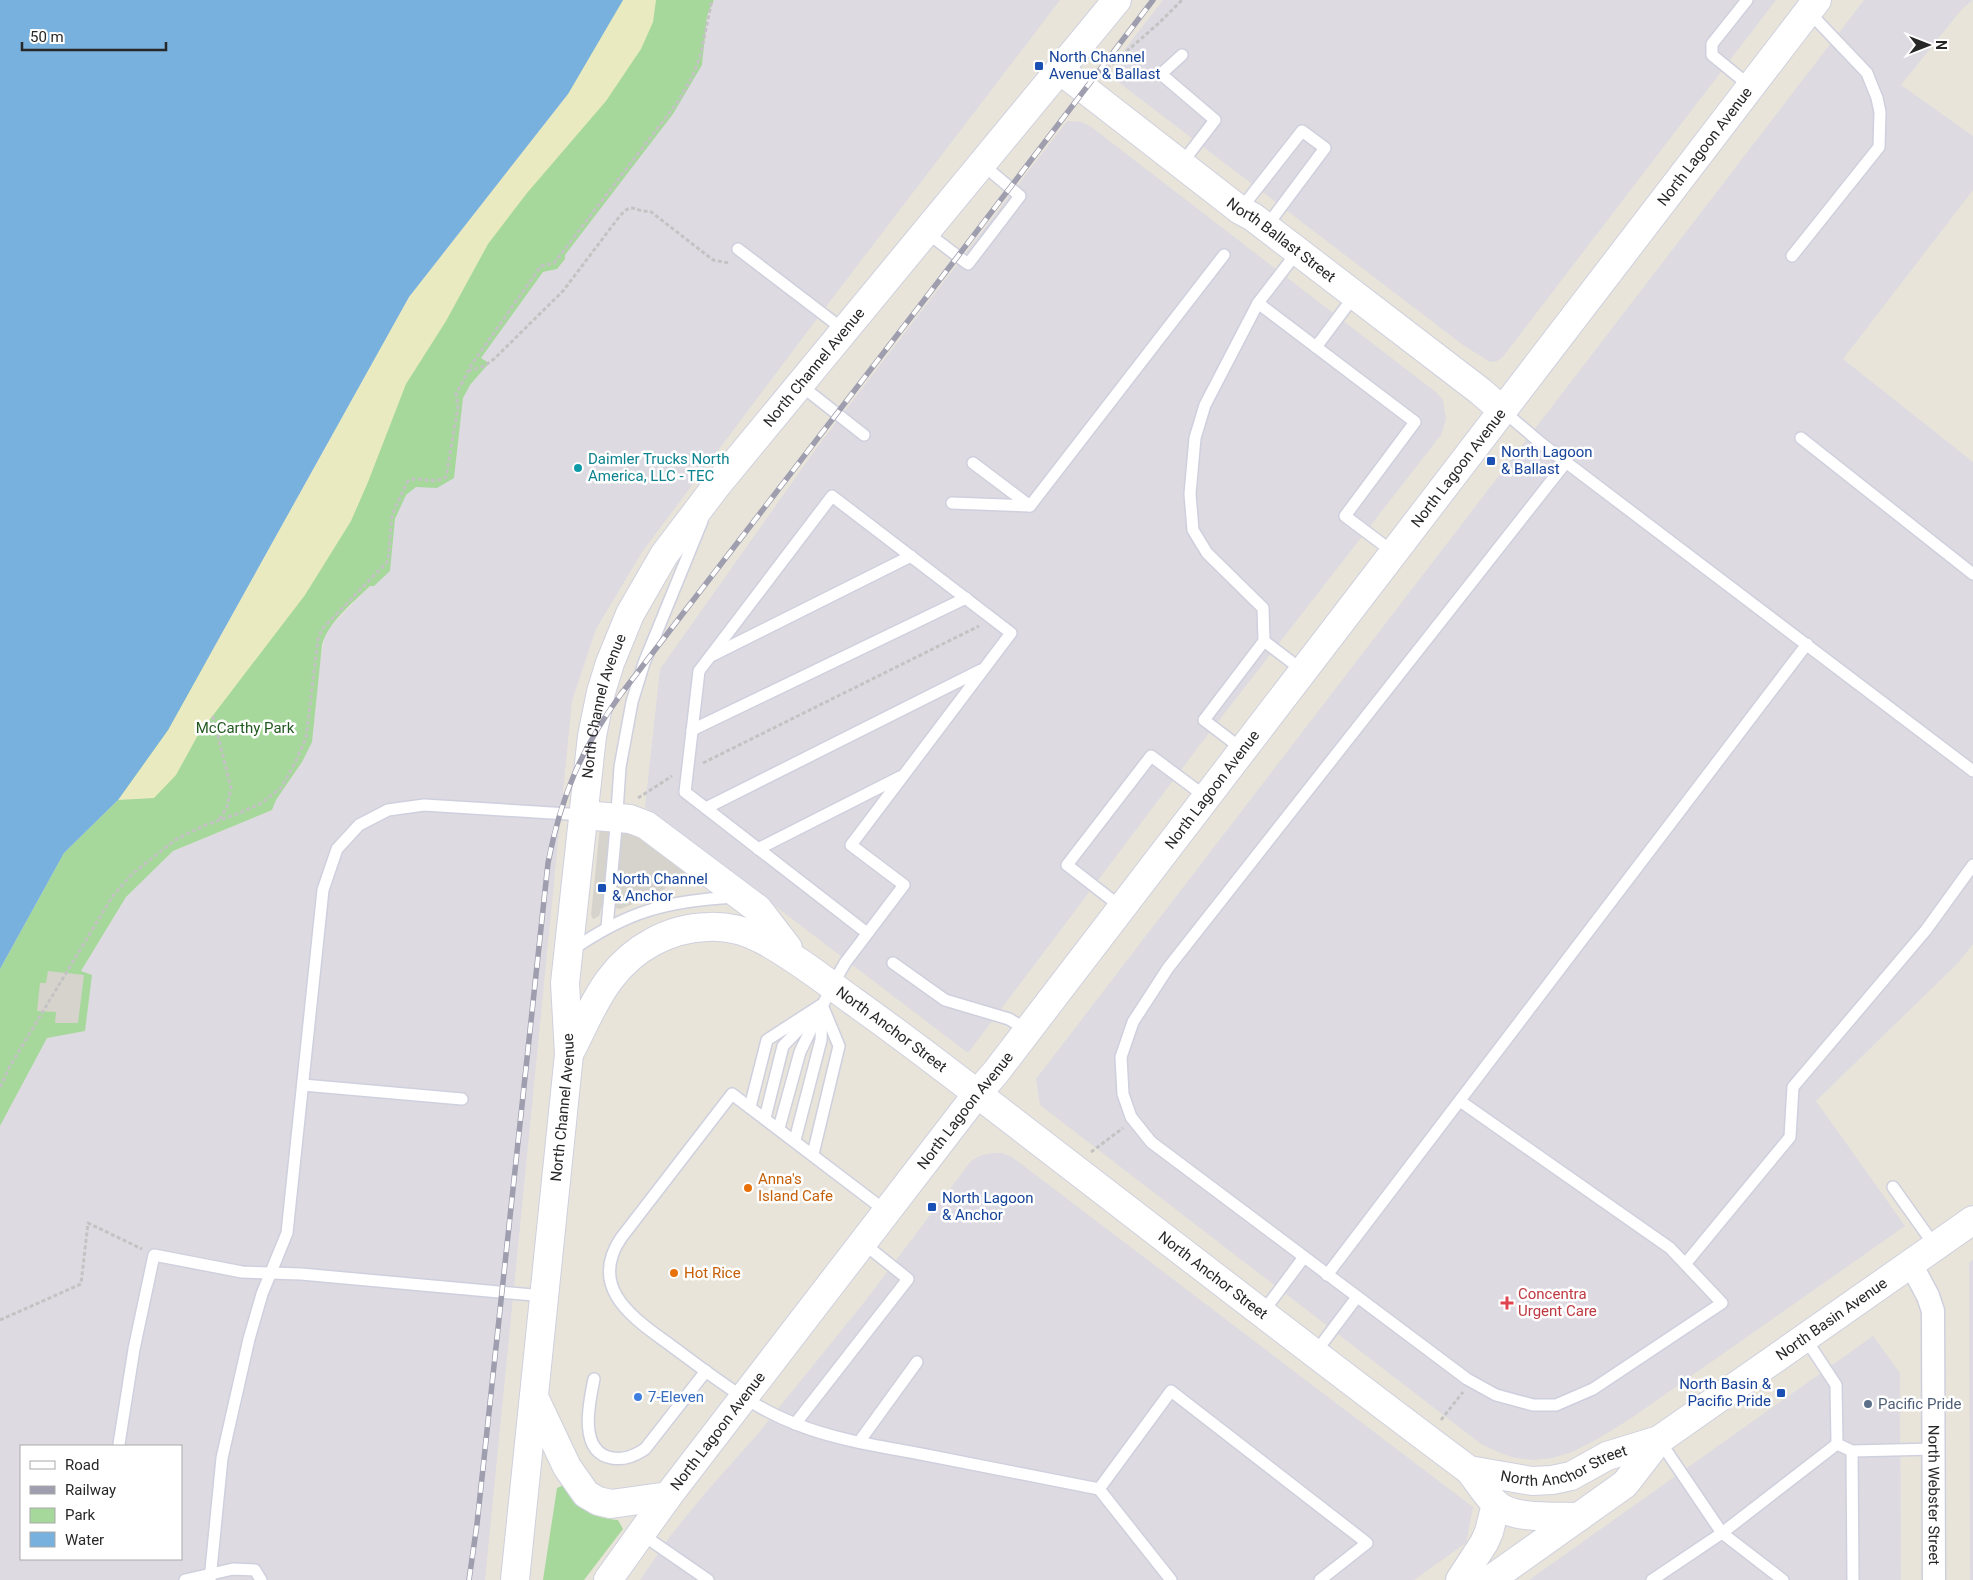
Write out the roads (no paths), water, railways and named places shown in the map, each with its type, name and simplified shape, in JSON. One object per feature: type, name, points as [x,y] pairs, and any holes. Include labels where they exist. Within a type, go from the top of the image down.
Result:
[{"type":"street","name":"North Channel Avenue","points":[[515,1580],[569,1054],[565,983],[568,952],[596,716],[603,684],[620,638],[646,584],[664,555],[717,485],[1117,0]]},
{"type":"street","name":"North Lagoon Avenue","points":[[608,1580],[668,1496],[977,1094],[996,1072],[1812,6]]},
{"type":"street","name":"North Ballast Street","points":[[1060,70],[1240,210],[1298,251],[1502,410]]},
{"type":"street","name":"North Anchor Street","points":[[584,816],[625,810],[636,820],[646,825],[758,909],[798,962],[827,995],[914,1045],[1469,1470],[1532,1481],[1552,1480],[1571,1476],[1607,1456],[1659,1440]]},
{"type":"street","name":"North Anchor Street","points":[[569,1054],[608,981],[621,965],[636,952],[668,934],[708,926],[728,928],[746,932],[762,939],[798,962]]},
{"type":"street","name":"North Basin Avenue","points":[[1490,1580],[1626,1484],[1659,1440],[1973,1220]]},
{"type":"street","name":"North Webster Street","points":[[1911,1264],[1928,1296],[1933,1311],[1934,1580]]},
{"type":"street","points":[[534,1396],[567,1467],[586,1494],[598,1501],[611,1504],[668,1496]]},
{"type":"street","points":[[1469,1470],[1496,1504],[1515,1513],[1579,1517]]},
{"type":"street","name":"North Anchor Street","points":[[1460,1580],[1484,1543],[1489,1532],[1496,1504]]},
{"type":"lane","points":[[1748,0],[1712,44],[1712,54],[1750,86]]},
{"type":"lane","points":[[1792,256],[1879,147],[1880,112],[1877,98],[1867,73],[1812,6]]},
{"type":"lane","points":[[1182,54],[1161,74],[1215,120],[1182,163]]},
{"type":"lane","points":[[1240,210],[1302,130],[1325,148],[1266,227]]},
{"type":"lane","points":[[926,232],[968,264],[1020,196],[982,164]]},
{"type":"lane","points":[[738,249],[844,330]]},
{"type":"lane","points":[[1242,749],[1204,720],[1264,641],[1262,608],[1207,553],[1193,530],[1190,494],[1195,438],[1205,405],[1258,304],[1298,251]]},
{"type":"lane","points":[[1030,506],[1224,255]]},
{"type":"lane","points":[[1316,347],[1355,295]]},
{"type":"lane","points":[[1258,304],[1415,422],[1345,516],[1393,552]]},
{"type":"lane","points":[[799,384],[864,435]]},
{"type":"lane","points":[[1502,410],[1542,444],[1567,461],[1973,771]]},
{"type":"lane","points":[[1801,438],[1973,574]]},
{"type":"lane","points":[[1460,1101],[1670,1248],[1722,1303],[1593,1389],[1556,1405],[1533,1405],[1496,1395],[1471,1381],[1151,1142],[1133,1120],[1123,1094],[1121,1057],[1133,1022],[1168,968],[1567,461]]},
{"type":"lane","points":[[973,463],[1030,506]]},
{"type":"lane","points":[[606,927],[625,810],[617,794],[623,743],[638,682],[717,485]]},
{"type":"lane","points":[[779,1128],[800,1052],[827,995],[845,963],[904,885],[851,845],[1011,633],[832,496],[699,671],[685,792],[867,933]]},
{"type":"lane","points":[[952,503],[1030,506]]},
{"type":"lane","points":[[710,657],[911,556]]},
{"type":"lane","points":[[692,730],[966,598]]},
{"type":"lane","points":[[1264,641],[1302,670]]},
{"type":"lane","points":[[1327,1275],[1807,644]]},
{"type":"lane","points":[[706,808],[984,668]]},
{"type":"lane","points":[[1121,907],[1067,865],[1151,756],[1206,797]]},
{"type":"lane","points":[[758,849],[904,775]]},
{"type":"lane","points":[[210,1577],[222,1458],[249,1339],[262,1294],[287,1233],[323,890],[337,849],[359,825],[388,810],[424,805],[584,816]]},
{"type":"lane","points":[[1686,1263],[1790,1137],[1793,1087],[1926,930],[1973,865]]},
{"type":"lane","points":[[568,952],[606,927],[636,914],[673,904],[741,897]]},
{"type":"lane","points":[[893,963],[945,1000],[1009,1019],[1027,1030]]},
{"type":"lane","points":[[750,1107],[767,1040],[827,995]]},
{"type":"lane","points":[[764,1118],[783,1046],[827,995]]},
{"type":"lane","points":[[794,1140],[821,1040],[827,995]]},
{"type":"lane","points":[[813,1154],[839,1046],[827,995]]},
{"type":"lane","points":[[303,1085],[462,1099]]},
{"type":"lane","points":[[887,1212],[732,1094],[613,1250],[609,1274],[617,1300],[637,1321],[744,1398],[794,1424],[859,1442],[1099,1489],[1171,1580]]},
{"type":"lane","points":[[1893,1187],[1936,1247]]},
{"type":"lane","points":[[794,1424],[908,1279],[863,1243]]},
{"type":"lane","points":[[119,1444],[134,1349],[154,1255],[242,1272],[309,1275],[544,1296]]},
{"type":"lane","points":[[1262,1312],[1304,1258]]},
{"type":"lane","points":[[1315,1352],[1357,1297]]},
{"type":"lane","points":[[1805,1338],[1836,1385],[1837,1444]]},
{"type":"lane","points":[[859,1442],[917,1362]]},
{"type":"lane","points":[[594,1380],[588,1422],[590,1440],[596,1450],[607,1457],[619,1459],[634,1457],[645,1449],[706,1371]]},
{"type":"lane","points":[[1099,1489],[1171,1391],[1367,1543],[1320,1580]]},
{"type":"lane","points":[[1659,1440],[1722,1533],[1783,1580]]},
{"type":"lane","points":[[1837,1444],[1852,1451],[1934,1449]]},
{"type":"lane","points":[[1652,1580],[1722,1533],[1837,1444]]},
{"type":"lane","points":[[1852,1451],[1853,1580]]},
{"type":"lane","points":[[640,1533],[701,1578]]},
{"type":"lane","points":[[210,1577],[233,1569],[255,1570],[261,1580]]},
{"type":"lane","points":[[185,1580],[195,1576],[222,1580]]},
{"type":"water","points":[[0,0],[623,0],[568,94],[409,297],[168,730],[118,800],[64,853],[0,969]]},
{"type":"railway","points":[[469,1580],[477,1524],[548,863],[559,816],[574,774],[595,734],[621,694],[1153,0]]},
{"type":"place","name":"North Channel Avenue & Ballast","points":[[1039,66]]},
{"type":"place","name":"North Lagoon & Ballast","points":[[1491,461]]},
{"type":"place","name":"Daimler Trucks North America, LLC - TEC","points":[[578,468]]},
{"type":"place","name":"North Channel & Anchor","points":[[602,888]]},
{"type":"place","name":"Anna's Island Cafe","points":[[748,1188]]},
{"type":"place","name":"North Lagoon & Anchor","points":[[932,1207]]},
{"type":"place","name":"Hot Rice","points":[[674,1273]]},
{"type":"place","name":"Concentra Urgent Care","points":[[1507,1303]]},
{"type":"place","name":"North Basin & Pacific Pride","points":[[1781,1393]]},
{"type":"place","name":"7-Eleven","points":[[638,1397]]},
{"type":"place","name":"Pacific Pride","points":[[1868,1404]]},
{"type":"park label","name":"McCarthy Park","points":[[245,728]]}]
